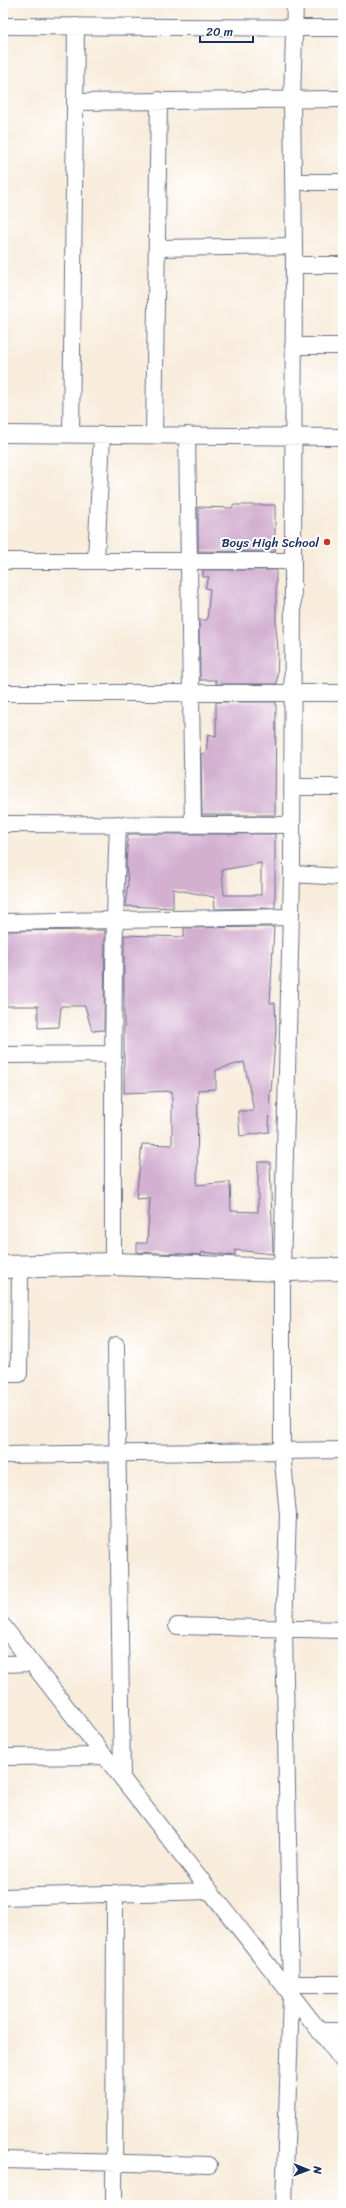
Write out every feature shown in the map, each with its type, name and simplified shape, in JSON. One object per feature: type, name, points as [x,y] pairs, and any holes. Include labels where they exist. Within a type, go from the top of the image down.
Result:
[{"type":"street","points":[[284,2205],[291,1990],[284,1628],[288,1515],[282,1451],[282,1270],[292,874],[294,246],[292,99],[295,3]]},
{"type":"street","points":[[3,26],[343,28]]},
{"type":"street","points":[[71,434],[76,26]]},
{"type":"street","points":[[75,102],[343,99]]},
{"type":"street","points":[[154,435],[159,100]]},
{"type":"street","points":[[293,182],[343,182]]},
{"type":"street","points":[[157,248],[294,246]]},
{"type":"street","points":[[294,265],[343,265]]},
{"type":"street","points":[[293,346],[343,346]]},
{"type":"street","points":[[3,434],[343,437]]},
{"type":"street","points":[[96,561],[102,435]]},
{"type":"street","points":[[187,435],[193,824]]},
{"type":"street","points":[[3,561],[293,561]]},
{"type":"street","points":[[3,693],[343,693]]},
{"type":"street","points":[[292,787],[343,788]]},
{"type":"street","points":[[3,824],[292,825]]},
{"type":"street","points":[[113,1264],[114,921],[118,824]]},
{"type":"street","points":[[292,874],[343,877]]},
{"type":"street","points":[[3,922],[291,917]]},
{"type":"street","points":[[3,1055],[113,1054]]},
{"type":"street","points":[[3,1374],[19,1374],[11,1267],[113,1264],[282,1270],[343,1269]]},
{"type":"street","points":[[116,1345],[122,1778]]},
{"type":"street","points":[[3,1455],[343,1450]]},
{"type":"street","points":[[3,1626],[210,1891],[291,1990],[319,2031],[343,2062]]},
{"type":"street","points":[[177,1626],[343,1630]]},
{"type":"street","points":[[3,1664],[32,1663]]},
{"type":"street","points":[[3,1757],[105,1756]]},
{"type":"street","points":[[3,1897],[210,1891]]},
{"type":"street","points":[[114,2205],[115,1893]]},
{"type":"street","points":[[291,1990],[343,1984]]},
{"type":"street","points":[[319,2031],[343,2031]]},
{"type":"street","points":[[3,2160],[209,2165]]},
{"type":"building","points":[[233,505],[275,505],[275,552],[198,551],[198,507],[233,508]]},
{"type":"building","points":[[203,570],[276,570],[276,628],[278,649],[277,684],[216,684],[216,680],[200,680],[199,620],[207,620],[210,589],[205,588],[209,577],[203,577]]},
{"type":"building","points":[[216,702],[276,702],[275,815],[202,815],[201,754],[206,753],[208,734],[216,736]]},
{"type":"building","points":[[128,834],[275,834],[275,908],[215,909],[214,897],[173,889],[173,908],[125,906],[128,883],[126,865]],"holes":[[[261,863],[261,895],[224,895],[222,870]]]},
{"type":"building","points":[[274,927],[270,1003],[275,1003],[276,1030],[271,1091],[270,1090],[269,1132],[240,1136],[238,1111],[254,1111],[244,1062],[216,1070],[216,1089],[198,1090],[197,1185],[230,1182],[231,1211],[258,1212],[258,1162],[270,1162],[273,1254],[235,1250],[235,1256],[202,1252],[201,1255],[137,1252],[137,1243],[147,1243],[150,1198],[136,1199],[142,1144],[172,1145],[172,1091],[124,1093],[124,935],[184,937],[184,928]]},
{"type":"building","points":[[105,930],[104,1030],[92,1031],[85,1006],[61,1006],[59,1027],[38,1028],[38,1006],[3,1006],[3,931]]},
{"type":"place","name":"Boys High School","points":[[327,542]]}]
